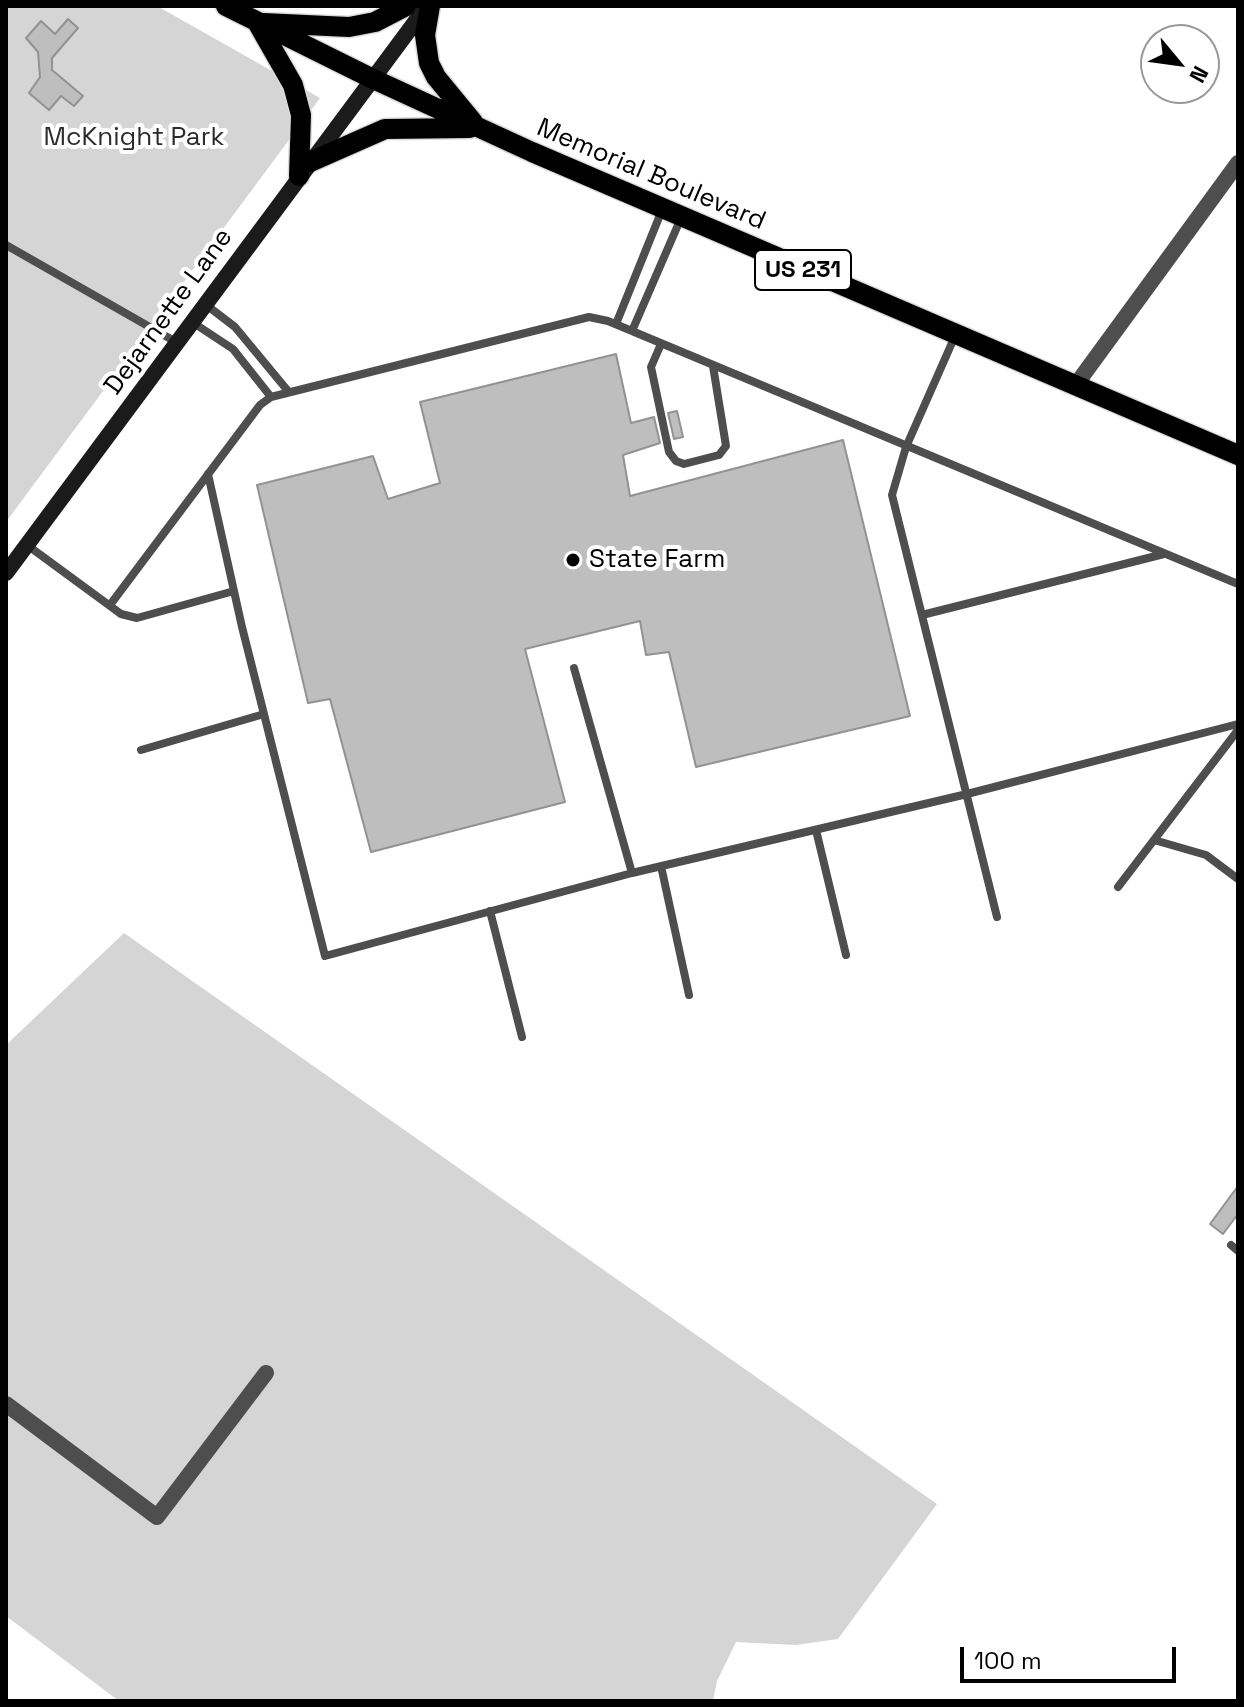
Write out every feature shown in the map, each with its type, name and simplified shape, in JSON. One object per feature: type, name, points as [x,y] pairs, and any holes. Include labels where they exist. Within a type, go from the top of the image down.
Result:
[{"type":"main road","name":"Memorial Boulevard","points":[[226,6],[478,128],[1238,455]]},
{"type":"main road","points":[[257,22],[349,27],[375,22],[406,6]]},
{"type":"main road","points":[[428,6],[425,35],[429,63],[436,77],[478,128]]},
{"type":"main road","name":"Dejarnette Lane","points":[[6,573],[371,78],[428,6]]},
{"type":"main road","points":[[257,22],[293,85],[301,115],[304,169],[385,129],[478,128]]},
{"type":"street","points":[[1075,386],[1238,163]]},
{"type":"street","points":[[6,1404],[157,1517],[266,1373]]},
{"type":"lane","points":[[616,324],[672,213]]},
{"type":"lane","points":[[632,331],[672,213]]},
{"type":"lane","points":[[6,245],[176,342]]},
{"type":"lane","points":[[205,304],[235,327],[288,391]]},
{"type":"lane","points":[[110,605],[260,405],[271,397],[563,321],[589,317],[616,324],[1238,584]]},
{"type":"lane","points":[[191,322],[233,349],[271,397]]},
{"type":"lane","points":[[956,336],[906,447],[892,495],[997,917]]},
{"type":"lane","points":[[661,344],[651,367],[669,452],[676,461],[684,464],[719,455],[726,446],[713,366]]},
{"type":"lane","points":[[208,474],[325,956],[632,873],[1238,727]]},
{"type":"lane","points":[[27,545],[121,614],[137,618],[234,591]]},
{"type":"lane","points":[[922,615],[1164,554]]},
{"type":"lane","points":[[574,668],[632,873]]},
{"type":"lane","points":[[141,750],[264,714]]},
{"type":"lane","points":[[1118,887],[1238,727]]},
{"type":"lane","points":[[816,830],[846,955]]},
{"type":"lane","points":[[1154,840],[1206,855],[1238,879]]},
{"type":"lane","points":[[661,866],[689,995]]},
{"type":"lane","points":[[490,911],[522,1037]]},
{"type":"green space","name":"McKnight Park","points":[[6,6],[157,6],[320,98],[6,522]]},
{"type":"green space","points":[[124,933],[937,1504],[838,1639],[796,1645],[736,1642],[717,1681],[713,1701],[119,1701],[6,1616],[6,1045]]},
{"type":"building","points":[[68,19],[78,28],[52,58],[52,70],[83,96],[74,106],[61,96],[49,110],[29,93],[40,77],[38,52],[26,38],[41,21],[55,34]]},
{"type":"building","name":"State Farm","points":[[616,354],[631,423],[654,417],[660,443],[623,455],[630,496],[843,440],[910,716],[696,767],[669,652],[646,655],[640,621],[525,649],[565,802],[371,852],[330,699],[308,703],[257,485],[373,456],[388,499],[440,483],[420,402]]},
{"type":"building","points":[[677,411],[683,437],[674,439],[668,413]]},
{"type":"building","points":[[1238,1186],[1238,1214],[1223,1234],[1210,1224]]},
{"type":"place","name":"State Farm","points":[[573,560]]}]
